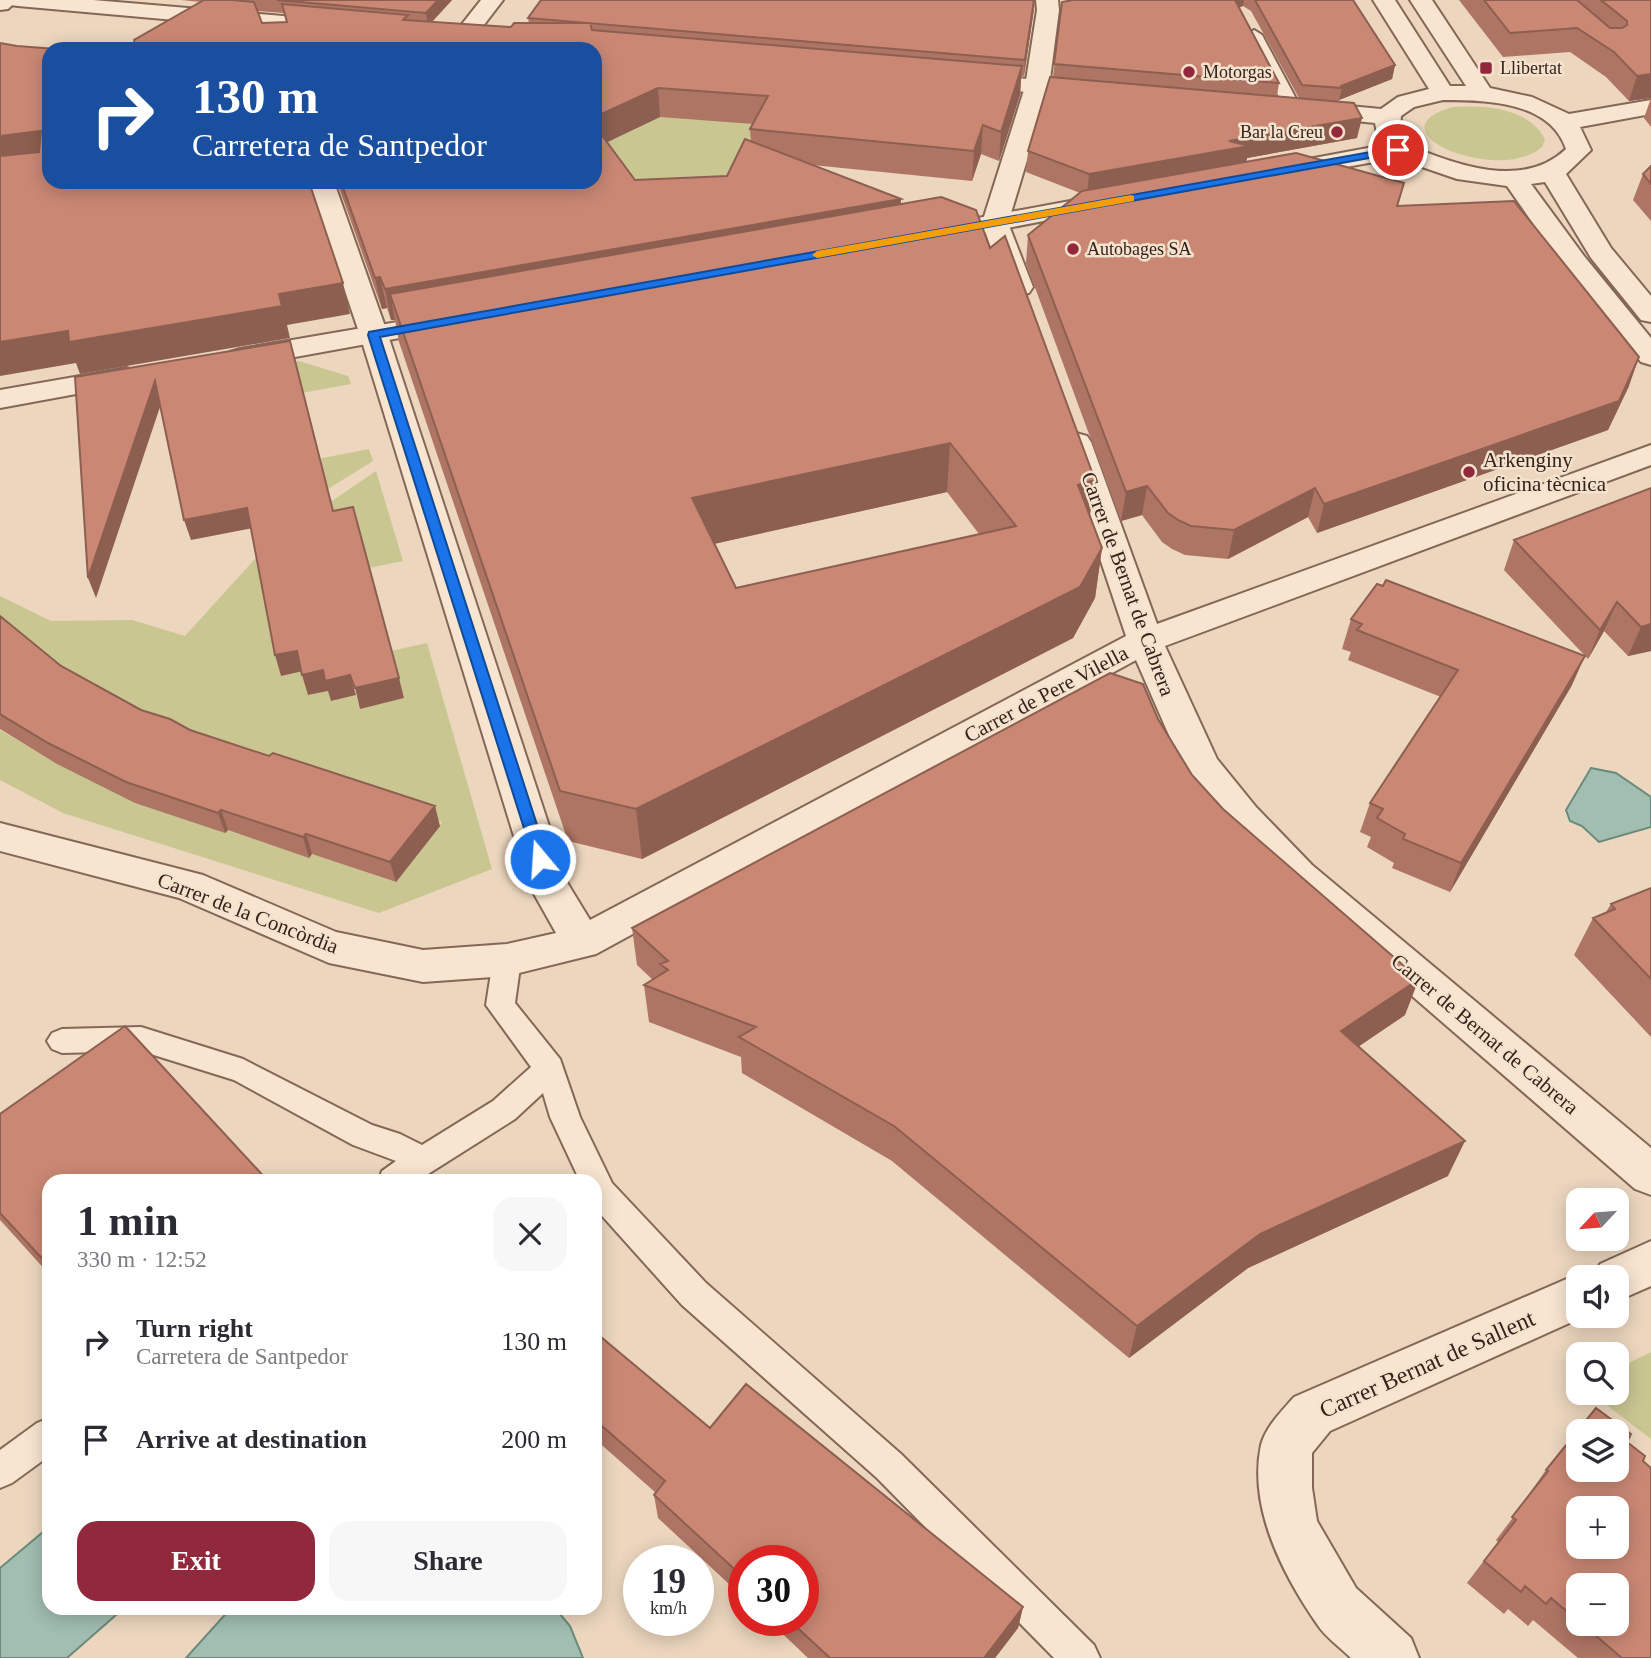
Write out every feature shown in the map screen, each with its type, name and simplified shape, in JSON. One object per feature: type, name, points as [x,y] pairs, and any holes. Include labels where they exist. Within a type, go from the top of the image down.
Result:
[{"type":"street","points":[[0,4],[6,0]]},
{"type":"street","points":[[19,0],[354,29]]},
{"type":"street","points":[[462,38],[492,0]]},
{"type":"street","points":[[1384,0],[1443,93]]},
{"type":"street","points":[[1421,0],[1482,93]]},
{"type":"street","points":[[1028,314],[995,223],[1037,87],[1047,5],[1072,5]]},
{"type":"street","points":[[272,22],[278,42]]},
{"type":"street","points":[[435,36],[488,40]]},
{"type":"street","points":[[940,79],[1118,93]]},
{"type":"street","points":[[1252,177],[1398,150],[1452,171],[1514,178],[1552,172],[1570,163],[1579,150],[1577,136],[1565,122],[1529,104],[1482,93],[1443,93],[1418,97],[1399,106],[1389,117],[1388,129],[1398,150]]},
{"type":"street","points":[[1266,106],[1389,117]]},
{"type":"street","points":[[1565,122],[1651,107]]},
{"type":"street","points":[[1552,172],[1600,252],[1651,314]]},
{"type":"street","points":[[1514,178],[1574,262],[1651,356]]},
{"type":"street","points":[[323,189],[374,335],[549,885],[582,943]]},
{"type":"street","points":[[900,240],[1130,198]]},
{"type":"street","points":[[213,362],[482,315]]},
{"type":"street","points":[[0,399],[146,374]]},
{"type":"street","name":"Carrer de Bernat de Cabrera","points":[[1067,418],[1145,640],[1201,765],[1242,817],[1298,876],[1651,1175]]},
{"type":"street","name":"Carrer de Pere Vilella","points":[[582,943],[1145,640],[1651,454]]},
{"type":"street","name":"Carrer de la Concòrdia","points":[[6,844],[189,886],[329,947],[423,966],[507,960],[582,943]]},
{"type":"street","points":[[1629,1273],[1651,1262]]},
{"type":"street","name":"Carrer Bernat de Sallent","points":[[1391,1658],[1337,1607],[1292,1528],[1286,1488],[1287,1445],[1311,1414],[1566,1301]]},
{"type":"lane","points":[[1248,24],[1293,108]]},
{"type":"lane","points":[[507,960],[500,1004],[528,1044],[550,1068],[565,1117],[592,1174]]},
{"type":"lane","points":[[62,1041],[141,1039],[243,1071],[363,1136],[389,1143],[423,1160]]},
{"type":"lane","points":[[403,1174],[504,1110],[550,1068]]},
{"type":"lane","points":[[602,1194],[694,1294],[889,1466],[1081,1658]]},
{"type":"lane","points":[[0,1471],[42,1440]]},
{"type":"shaded area","points":[[1453,107],[1491,108],[1517,114],[1537,128],[1545,139],[1542,147],[1522,157],[1498,160],[1472,157],[1449,150],[1432,140],[1425,129],[1430,117]]},
{"type":"shaded area","points":[[662,116],[767,125],[798,191],[602,182],[602,117],[616,138]]},
{"type":"shaded area","points":[[299,361],[348,376],[351,384],[302,393],[205,377]]},
{"type":"shaded area","points":[[369,449],[373,461],[307,502],[297,463]]},
{"type":"shaded area","points":[[376,471],[403,561],[369,568],[303,671],[308,695],[328,691],[332,701],[356,695],[360,708],[404,698],[391,651],[427,643],[492,869],[379,913],[63,813],[0,780],[0,730],[65,768],[70,764],[225,833],[228,830],[309,857],[313,854],[395,882],[442,822],[362,795],[196,750],[0,630],[0,596],[51,621],[132,620],[185,636],[254,560],[323,507]]},
{"type":"shaded area","points":[[1591,768],[1616,773],[1651,797],[1651,827],[1599,842],[1582,826],[1570,821],[1566,810]]},
{"type":"shaded area","points":[[1651,1352],[1651,1439],[1629,1422],[1629,1419],[1625,1419],[1607,1405],[1629,1405],[1629,1363]]},
{"type":"shaded area","points":[[42,1533],[42,1615],[116,1615],[67,1658],[0,1658],[0,1568]]},
{"type":"shaded area","points":[[225,1615],[561,1615],[570,1626],[583,1658],[186,1658]]},
{"type":"building","points":[[204,0],[232,0],[254,2],[262,23],[287,22],[282,4],[408,15],[403,20],[511,27],[514,23],[590,23],[592,30],[1022,66],[1001,132],[983,125],[974,151],[750,129],[768,96],[658,88],[602,114],[602,42],[134,40]]},
{"type":"building","points":[[277,0],[438,0],[426,13]]},
{"type":"building","points":[[541,0],[1034,0],[1025,60],[528,18]]},
{"type":"building","points":[[1235,0],[1279,83],[1054,64],[1062,2]]},
{"type":"building","points":[[1255,0],[1353,0],[1395,65],[1341,86],[1342,88],[1302,85]]},
{"type":"building","points":[[1484,0],[1577,0],[1610,28],[1622,28],[1627,25],[1627,21],[1601,0],[1651,0],[1651,74],[1637,76],[1614,52],[1577,28],[1510,33]]},
{"type":"building","points":[[0,43],[42,48],[42,189],[311,189],[343,283],[279,294],[282,306],[69,342],[68,331],[0,342],[0,156],[39,152],[41,131],[0,136]]},
{"type":"building","points":[[1050,77],[1354,103],[1362,118],[1229,141],[1249,146],[1089,174],[1028,151]]},
{"type":"building","points":[[602,135],[635,180],[727,176],[745,139],[901,199],[385,289],[380,277],[375,278],[343,189],[602,189]]},
{"type":"building","points":[[1296,153],[1404,183],[1397,206],[1514,201],[1639,357],[1619,401],[1324,504],[1315,488],[1234,530],[1191,526],[1178,520],[1168,513],[1147,486],[1126,492],[1028,235],[1082,191]]},
{"type":"building","points":[[1651,166],[1651,184],[1643,174]]},
{"type":"building","points":[[941,197],[976,210],[990,248],[1005,236],[1095,480],[1078,485],[1102,548],[1080,587],[636,809],[560,791],[390,294]],"holes":[[[950,443],[1016,526],[736,588],[692,498]]]},
{"type":"building","points":[[290,341],[333,511],[353,507],[399,678],[355,688],[350,675],[325,681],[323,670],[302,675],[297,651],[275,655],[247,508],[184,520],[155,381],[88,578],[75,377]]},
{"type":"building","points":[[1651,488],[1651,624],[1641,627],[1617,602],[1600,630],[1514,540]]},
{"type":"building","points":[[1386,580],[1585,656],[1461,863],[1403,839],[1405,834],[1377,818],[1383,809],[1370,803],[1458,670],[1357,630],[1362,624],[1351,619],[1377,584],[1383,586]]},
{"type":"building","points":[[0,616],[61,666],[141,710],[170,719],[190,730],[269,756],[273,753],[435,806],[390,862],[306,834],[303,837],[221,810],[218,813],[126,782],[48,743],[0,714]]},
{"type":"building","points":[[1110,673],[1143,684],[1158,719],[1192,775],[1223,809],[1419,979],[1341,1031],[1465,1141],[1260,1234],[1137,1326],[894,1126],[739,1037],[756,1027],[644,985],[668,970],[660,964],[668,961],[632,928]]},
{"type":"building","points":[[1651,888],[1651,979],[1593,918],[1615,909],[1611,904]]},
{"type":"building","points":[[125,1026],[262,1174],[42,1174],[42,1258],[0,1213],[0,1114]]},
{"type":"building","points":[[602,1338],[710,1428],[746,1384],[1023,1607],[984,1658],[830,1658],[806,1636],[819,1636],[819,1545],[728,1545],[728,1563],[714,1550],[714,1545],[708,1545],[654,1495],[665,1481],[602,1426]]},
{"type":"building","points":[[1596,1408],[1611,1419],[1587,1419]]},
{"type":"building","points":[[1629,1444],[1645,1456],[1643,1461],[1651,1468],[1651,1658],[1622,1658],[1596,1636],[1629,1636],[1629,1573],[1566,1573],[1566,1611],[1551,1598],[1546,1604],[1525,1586],[1521,1592],[1484,1561],[1516,1520],[1512,1517],[1548,1471],[1546,1470],[1566,1445],[1566,1482],[1629,1482]]},
{"type":"slow traffic","points":[[817,255],[1131,198]]},
{"type":"place","name":"Llibertat","points":[[1486,68]]},
{"type":"place","name":"Motorgas","points":[[1189,72]]},
{"type":"place","name":"Bar la Creu","points":[[1337,132]]},
{"type":"place","name":"Autobages SA","points":[[1073,249]]},
{"type":"place","name":"Arkenginy oficina tècnica","points":[[1469,472]]},
{"type":"route","points":[[540,859],[374,335],[1398,150]]}]
